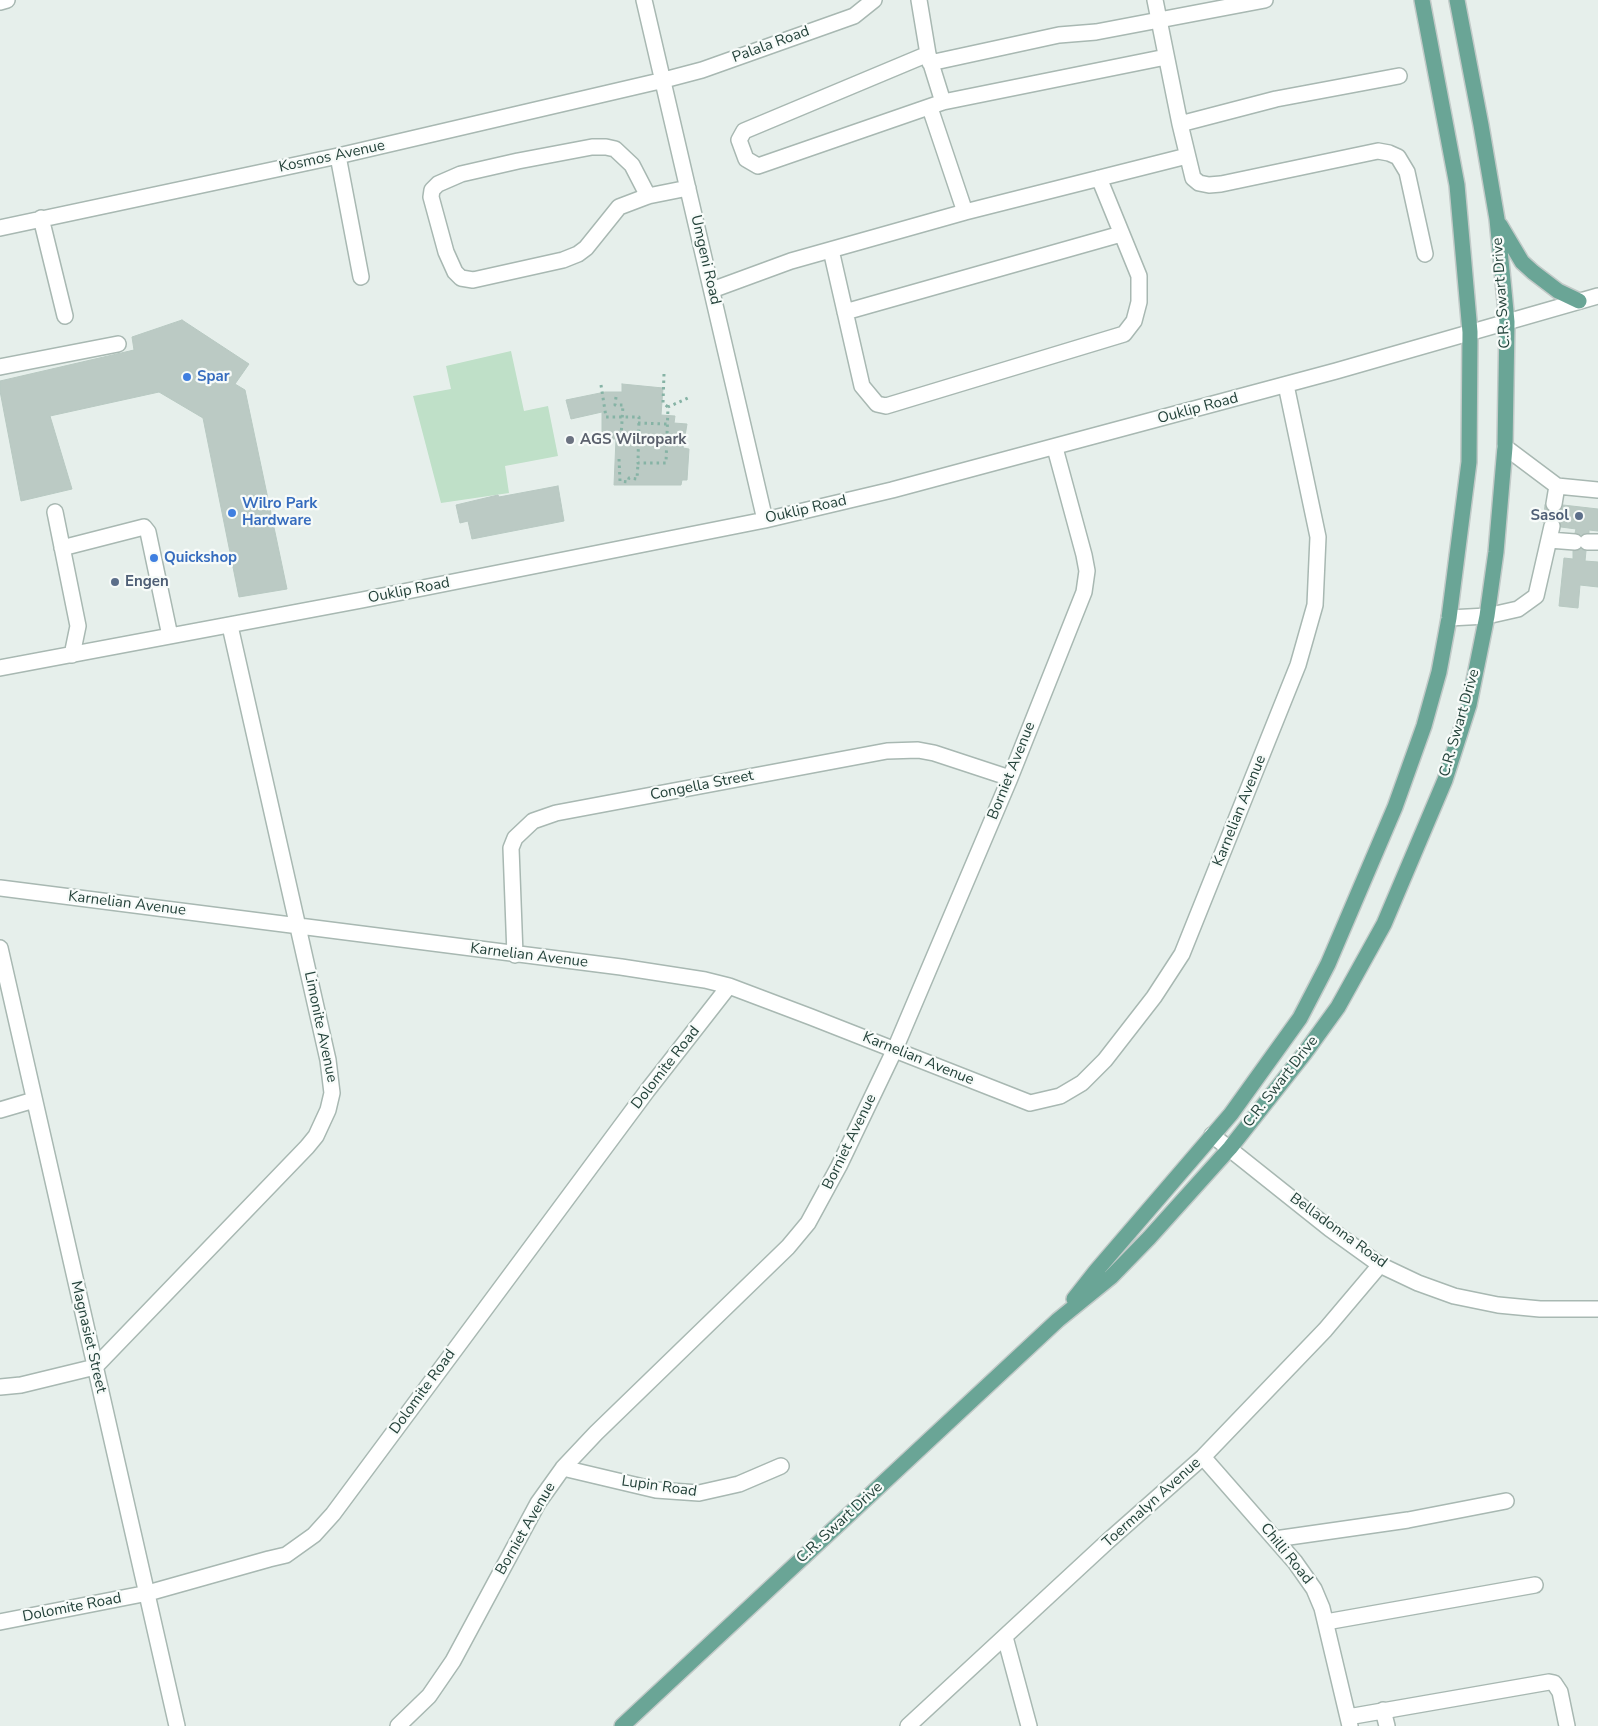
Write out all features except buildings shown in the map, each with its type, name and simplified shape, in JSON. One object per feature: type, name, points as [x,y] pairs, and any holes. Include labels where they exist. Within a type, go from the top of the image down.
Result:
[{"type":"main road","name":"C.R. Swart Drive","points":[[1058,1320],[1096,1271],[1231,1114],[1300,1018],[1328,964],[1395,807],[1424,726],[1439,672],[1449,618],[1469,462],[1470,332],[1456,185],[1422,0]]},
{"type":"main road","name":"C.R. Swart Drive","points":[[622,1726],[1058,1320],[1126,1263],[1230,1148],[1338,1007],[1384,924],[1445,780],[1469,704],[1487,616],[1496,552],[1505,447],[1507,322],[1496,219],[1481,125],[1457,0]]},
{"type":"main road","points":[[1496,219],[1515,251],[1533,272],[1558,291],[1579,300]]},
{"type":"street","points":[[0,2],[7,0]]},
{"type":"street","name":"Umgeni Road","points":[[644,0],[765,520]]},
{"type":"street","name":"Palala Road","points":[[664,80],[702,70],[854,16],[874,0]]},
{"type":"street","points":[[919,0],[936,105],[965,212]]},
{"type":"street","points":[[1155,0],[1193,178],[1199,183],[1209,185],[1378,151],[1389,153],[1398,157],[1407,172],[1425,254]]},
{"type":"street","points":[[1166,57],[936,105],[758,166],[746,159],[739,140],[748,129],[929,59],[1059,35],[1082,34],[1266,0]]},
{"type":"street","points":[[1180,124],[1276,99],[1399,76]]},
{"type":"street","name":"Kosmos Avenue","points":[[0,228],[338,156],[664,80]]},
{"type":"street","points":[[648,196],[632,165],[622,154],[615,149],[599,147],[518,161],[461,174],[438,184],[432,190],[431,196],[446,252],[455,272],[461,278],[473,280],[563,260],[578,254],[586,248],[619,207],[648,196],[688,188]]},
{"type":"street","points":[[338,156],[361,277]]},
{"type":"street","points":[[712,290],[791,261],[965,212],[1187,156]]},
{"type":"street","points":[[831,250],[862,386],[877,404],[886,406],[1124,334],[1134,321],[1140,302],[1139,276],[1099,178]]},
{"type":"street","points":[[41,218],[65,316]]},
{"type":"street","points":[[845,312],[1121,234]]},
{"type":"street","name":"Ouklip Road","points":[[0,668],[230,626],[765,520],[1055,448],[1507,322],[1579,300],[1597,298]]},
{"type":"street","points":[[0,367],[118,344]]},
{"type":"street","name":"Karnelian Avenue","points":[[0,888],[621,967],[729,986],[1030,1103],[1060,1096],[1082,1083],[1105,1060],[1158,992],[1182,954],[1298,666],[1315,605],[1318,536],[1286,384]]},
{"type":"street","points":[[1505,447],[1557,486],[1598,490]]},
{"type":"street","name":"Borniet Avenue","points":[[398,1726],[428,1696],[448,1668],[538,1502],[563,1468],[596,1433],[757,1279],[800,1235],[839,1166],[895,1049],[1010,778],[1084,592],[1086,581],[1084,555],[1055,448]]},
{"type":"street","points":[[1554,504],[1557,486]]},
{"type":"street","points":[[55,512],[78,626],[72,655]]},
{"type":"street","points":[[62,548],[144,527],[148,532],[170,636]]},
{"type":"street","points":[[1449,618],[1487,616],[1518,609],[1536,596],[1551,533],[1587,542]]},
{"type":"street","name":"Limonite Avenue","points":[[95,1367],[307,1148],[328,1110],[332,1093],[332,1080],[230,626]]},
{"type":"street","name":"Congella Street","points":[[515,955],[510,848],[515,838],[533,821],[556,813],[887,751],[926,752],[1010,778]]},
{"type":"street","name":"Magnasiet Street","points":[[0,948],[148,1593],[176,1726]]},
{"type":"street","name":"Dolomite Road","points":[[0,1622],[148,1593],[286,1555],[314,1535],[333,1514],[618,1130],[729,986]]},
{"type":"street","points":[[0,1110],[34,1100]]},
{"type":"street","name":"Belladonna Road","points":[[1212,1135],[1330,1230],[1380,1265],[1454,1296],[1489,1304],[1540,1309],[1598,1310]]},
{"type":"street","name":"Toermalyn Avenue","points":[[908,1726],[1202,1457],[1325,1330],[1380,1265]]},
{"type":"street","points":[[0,1387],[21,1385],[95,1367]]},
{"type":"street","name":"Chilli Road","points":[[1202,1457],[1305,1574],[1322,1608],[1349,1722]]},
{"type":"street","name":"Lupin Road","points":[[563,1468],[656,1490],[700,1493],[739,1484],[781,1466]]},
{"type":"street","points":[[1275,1539],[1408,1520],[1506,1501]]},
{"type":"street","points":[[1326,1622],[1535,1586]]},
{"type":"street","points":[[1005,1637],[1029,1726]]},
{"type":"street","points":[[1349,1722],[1383,1710],[1549,1682],[1554,1683],[1560,1692],[1567,1726]]},
{"type":"street","points":[[1383,1710],[1387,1726]]},
{"type":"path","points":[[664,374],[663,403],[668,407]]},
{"type":"path","points":[[601,385],[606,416],[639,417],[637,479],[629,478],[628,482],[620,481],[619,460]]},
{"type":"path","points":[[616,397],[615,405],[624,405],[621,437]]},
{"type":"path","points":[[668,407],[688,398]]},
{"type":"path","points":[[638,463],[666,463],[668,407]]},
{"type":"path","points":[[638,423],[667,424]]},
{"type":"green space","points":[[511,351],[524,411],[548,406],[558,456],[505,466],[509,493],[441,503],[413,396],[451,389],[446,366]]},
{"type":"tunnel","points":[[1552,526],[1554,504]]},
{"type":"place","name":"Spar","points":[[187,377]]},
{"type":"place","name":"AGS Wilropark","points":[[570,440]]},
{"type":"place","name":"Wilro Park Hardware","points":[[232,513]]},
{"type":"place","name":"Sasol","points":[[1579,516]]},
{"type":"place","name":"Quickshop","points":[[154,558]]},
{"type":"place","name":"Engen","points":[[115,582]]}]
